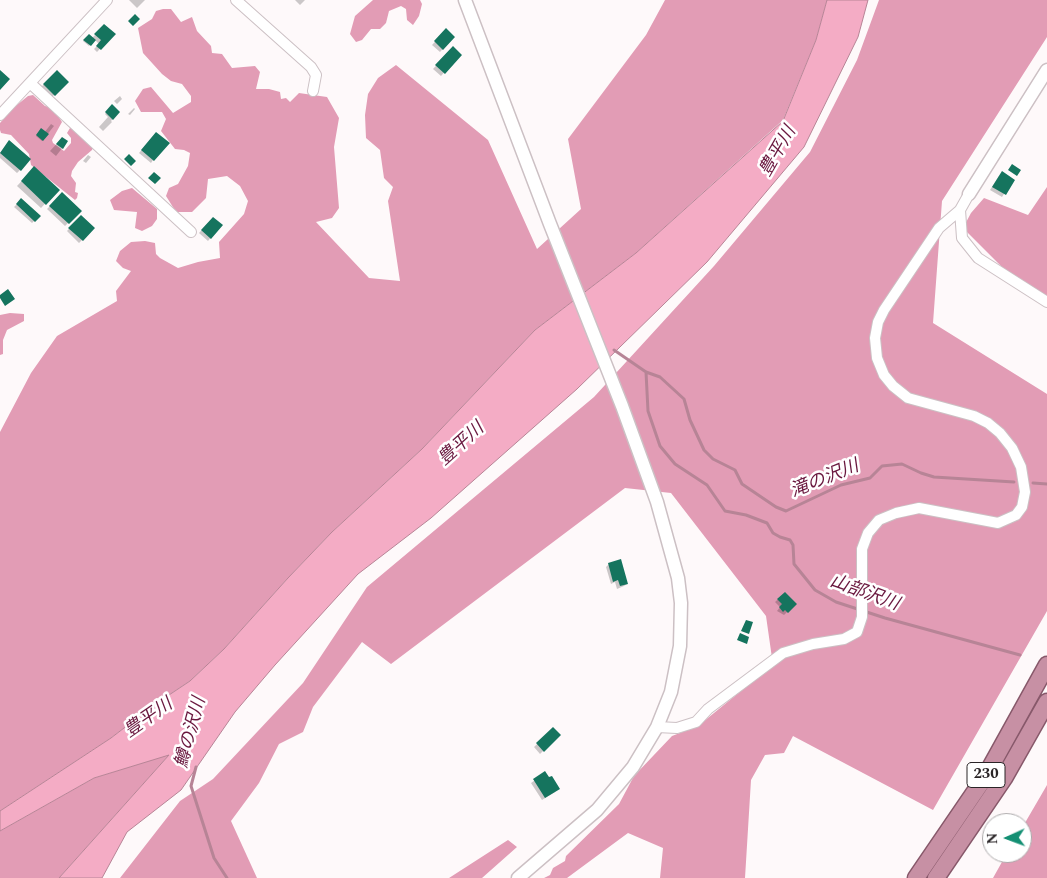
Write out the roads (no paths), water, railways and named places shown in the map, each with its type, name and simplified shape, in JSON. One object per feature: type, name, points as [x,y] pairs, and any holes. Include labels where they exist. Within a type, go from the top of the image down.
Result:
[{"type":"highway","name":"230","points":[[916,878],[985,777],[1047,666]]},
{"type":"highway","name":"230","points":[[936,878],[1004,778],[1047,702]]},
{"type":"street","points":[[0,115],[107,0]]},
{"type":"street","points":[[236,0],[311,66],[316,75],[313,91]]},
{"type":"street","points":[[465,0],[550,224],[622,406],[657,502],[678,578],[681,603],[680,646],[676,670],[671,692],[657,727],[633,767],[598,810],[518,878]]},
{"type":"street","points":[[657,727],[677,728],[696,722],[708,709],[783,652],[813,644],[844,639],[856,632],[862,613],[862,549],[868,533],[879,520],[896,513],[918,508],[998,523],[1016,515],[1022,507],[1025,492],[1021,467],[1012,448],[1000,432],[974,416],[908,398],[893,386],[884,375],[877,358],[875,338],[878,322],[884,310],[939,228],[960,210],[1047,70]]},
{"type":"street","points":[[30,84],[191,232]]},
{"type":"street","points":[[960,210],[962,238],[978,258],[1047,302]]},
{"type":"water","name":"豊平川","points":[[827,0],[868,0],[858,37],[804,147],[707,262],[577,389],[431,518],[358,574],[235,712],[181,790],[127,832],[102,878],[59,878],[169,755],[94,778],[0,831],[0,811],[111,738],[154,705],[190,681],[224,649],[332,532],[422,449],[535,330],[636,253],[783,121],[816,40]]},
{"type":"waterway","name":"滝の沢川","points":[[614,350],[646,372],[660,377],[684,399],[690,420],[704,450],[713,459],[735,470],[742,484],[776,507],[786,511],[841,485],[870,478],[882,466],[902,464],[934,477],[1014,482]]},
{"type":"waterway","name":"山部沢川","points":[[646,372],[648,411],[660,446],[675,464],[707,485],[725,511],[746,515],[767,523],[773,533],[790,540],[793,545],[794,564],[815,590],[836,602],[885,618],[1020,655]]},
{"type":"waterway","name":"滝の沢川","points":[[1033,483],[1047,484]]},
{"type":"waterway","name":"鱒の沢川","points":[[196,767],[191,786],[214,858],[227,878]]}]
